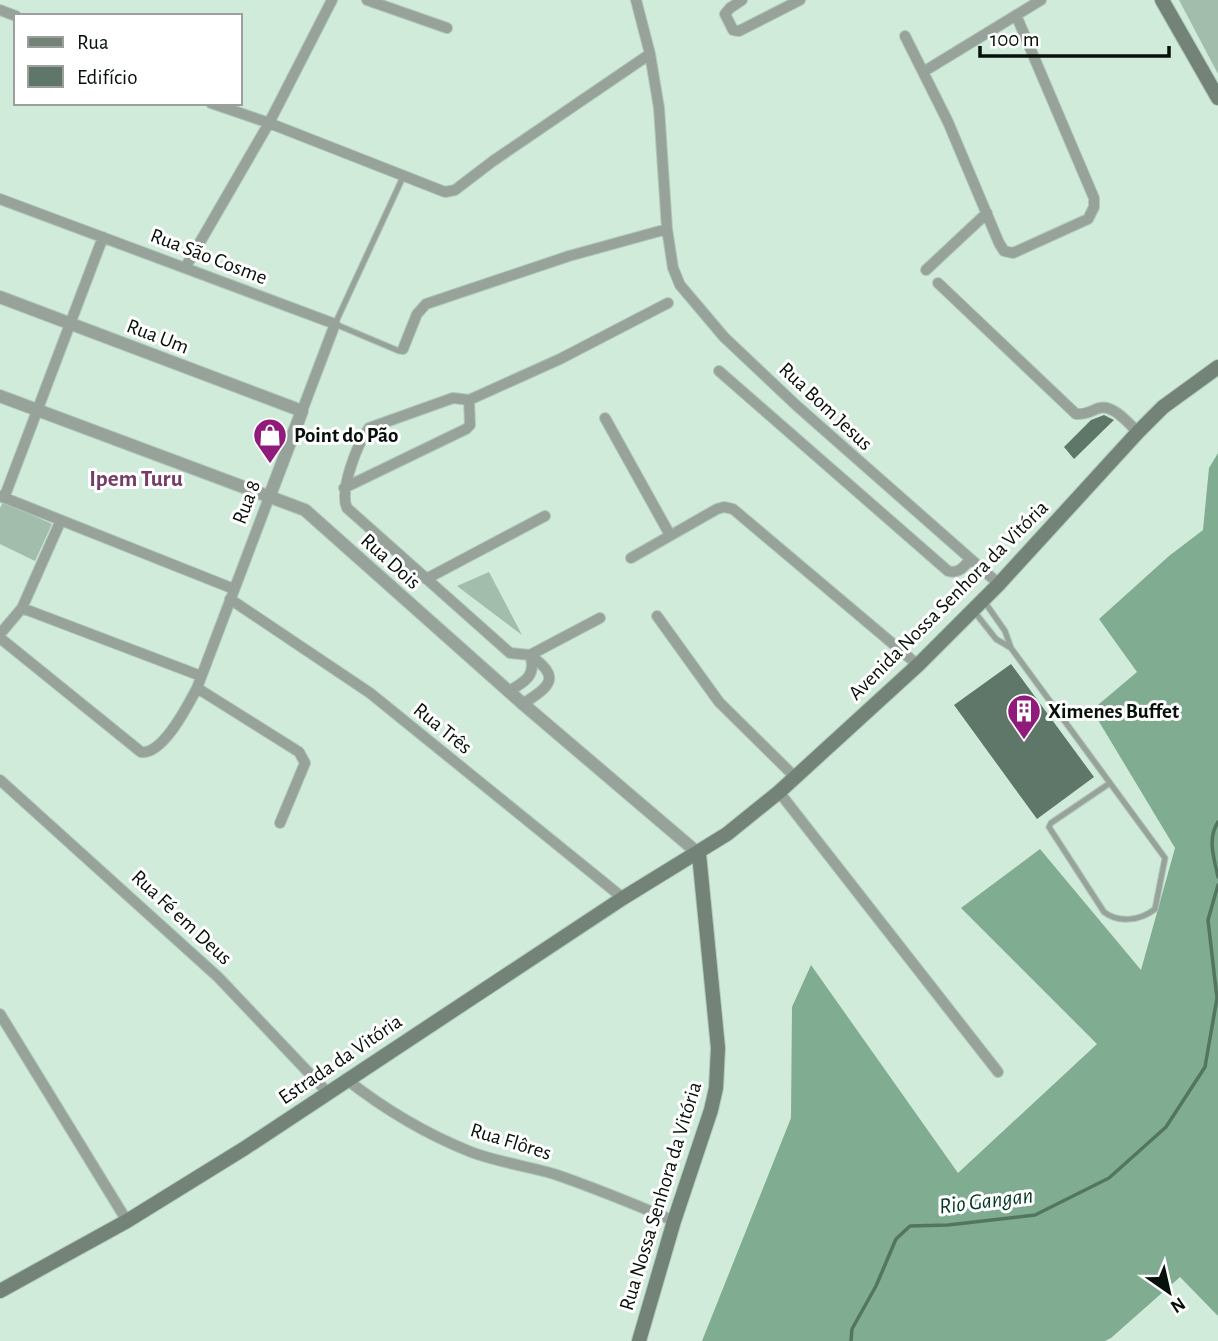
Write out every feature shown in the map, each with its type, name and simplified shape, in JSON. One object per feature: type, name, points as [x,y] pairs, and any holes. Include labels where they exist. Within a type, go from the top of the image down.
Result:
[{"type":"main road","points":[[1162,0],[1218,98]]},
{"type":"main road","name":"Avenida Nossa Senhora da Vitória","points":[[699,853],[779,792],[918,665],[999,584],[1163,407],[1218,366]]},
{"type":"main road","name":"Estrada da Vitória","points":[[0,1291],[127,1221],[245,1148],[623,898],[699,853]]},
{"type":"main road","name":"Rua Nossa Senhora da Vitória","points":[[639,1341],[674,1220],[711,1110],[718,1068],[699,853]]},
{"type":"main road","points":[[678,865],[688,867],[700,878]]},
{"type":"street","points":[[185,268],[269,123],[332,0]]},
{"type":"street","points":[[367,0],[447,28]]},
{"type":"street","name":"Rua Bom Jesus","points":[[636,0],[650,54],[659,108],[667,229],[674,274],[687,295],[724,337],[806,415],[999,584]]},
{"type":"street","points":[[742,0],[725,14],[733,30],[739,31],[800,0]]},
{"type":"street","points":[[923,72],[1041,0]]},
{"type":"street","points":[[905,36],[948,122],[999,243],[1004,251],[1013,253],[1088,219],[1094,206],[1094,198],[1016,15]]},
{"type":"street","points":[[217,105],[444,192],[456,190],[493,161],[650,54]]},
{"type":"street","name":"Rua São Cosme","points":[[0,199],[335,324]]},
{"type":"street","points":[[926,270],[986,213]]},
{"type":"street","points":[[403,349],[418,314],[426,304],[569,256],[667,229]]},
{"type":"street","points":[[2,497],[103,237]]},
{"type":"street","points":[[938,283],[1076,414],[1088,414],[1100,408],[1111,409],[1138,432]]},
{"type":"street","name":"Rua Um","points":[[0,297],[302,411]]},
{"type":"street","points":[[600,618],[530,655],[516,655],[506,650],[347,508],[344,488],[369,428],[453,398],[469,400],[560,359],[668,303]]},
{"type":"street","name":"Rua 8","points":[[0,636],[141,752],[146,753],[165,739],[197,688],[335,324]]},
{"type":"street","points":[[719,372],[948,571],[954,573],[960,570],[970,560]]},
{"type":"street","name":"Rua Dois","points":[[0,396],[306,510],[523,704],[699,853]]},
{"type":"street","points":[[344,488],[466,429],[471,421],[469,400]]},
{"type":"street","points":[[605,418],[670,535]]},
{"type":"street","name":"Rua Três","points":[[2,497],[232,594],[370,693],[623,898]]},
{"type":"street","points":[[631,558],[718,509],[733,509],[918,665]]},
{"type":"street","points":[[426,579],[545,516]]},
{"type":"street","points":[[0,636],[22,608],[61,520]]},
{"type":"street","points":[[22,608],[201,676]]},
{"type":"street","points":[[657,616],[719,702],[795,778]]},
{"type":"street","points":[[509,691],[531,675],[533,665],[530,655]]},
{"type":"street","points":[[523,704],[548,686],[550,680],[545,666],[530,655]]},
{"type":"street","points":[[197,688],[299,752],[304,759],[305,763],[280,823]]},
{"type":"street","name":"Rua Fé em Deus","points":[[0,780],[218,977],[328,1093]]},
{"type":"street","points":[[779,792],[998,1072]]},
{"type":"street","points":[[0,1014],[127,1221]]},
{"type":"street","name":"Rua Flôres","points":[[346,1079],[369,1098],[410,1123],[471,1152],[551,1173],[612,1194],[674,1220]]},
{"type":"lane","name":"Rua 8","points":[[335,324],[403,177]]},
{"type":"lane","name":"Rua São Cosme","points":[[335,324],[399,351],[403,349]]},
{"type":"lane","points":[[978,605],[996,639],[1012,648]]},
{"type":"lane","points":[[978,605],[1005,631],[1012,648],[1110,783],[1165,860],[1155,909],[1150,914],[1123,921],[1113,919],[1104,912],[1049,827],[1110,783]]},
{"type":"green space","points":[[1179,0],[1218,0],[1218,74]]},
{"type":"green space","points":[[1218,453],[1218,1316],[1180,1277],[1105,1341],[702,1341],[791,1118],[792,1007],[811,965],[958,1173],[1097,1044],[961,908],[1040,849],[1141,970],[1175,848],[1092,710],[1137,672],[1099,619],[1169,556],[1203,530],[1209,468]]},
{"type":"green space","points":[[3,502],[52,524],[35,561],[0,544],[0,508]]},
{"type":"green space","points":[[489,572],[522,635],[457,586]]},
{"type":"building","points":[[1104,415],[1114,420],[1074,459],[1064,447],[1091,420]]},
{"type":"building","name":"Ximenes Buffet","points":[[1011,664],[1094,777],[1037,819],[954,705]]},
{"type":"waterway","name":"Rio Gangan","points":[[1218,822],[1212,842],[1218,877]]},
{"type":"waterway","name":"Rio Gangan","points":[[851,1341],[852,1329],[876,1286],[896,1239],[910,1226],[948,1225],[1035,1215],[1109,1178],[1166,1127],[1205,1067],[1217,998],[1208,920],[1218,885]]},
{"type":"place","name":"Point do Pão","points":[[270,465]]},
{"type":"place","name":"Ximenes Buffet","points":[[1024,741]]},
{"type":"district","name":"Ipem Turu","points":[[136,478]]}]
